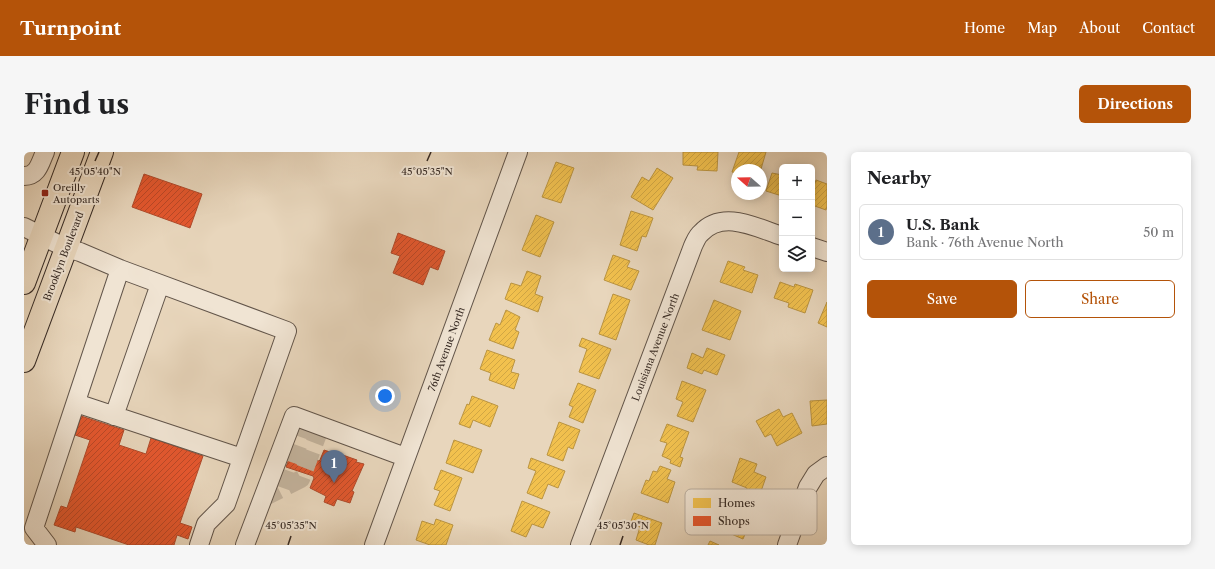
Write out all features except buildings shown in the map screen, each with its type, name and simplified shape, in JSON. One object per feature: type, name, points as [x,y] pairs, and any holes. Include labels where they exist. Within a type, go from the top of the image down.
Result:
[{"type":"main road","points":[[24,283],[33,232],[73,152]]},
{"type":"main road","name":"Brooklyn Boulevard","points":[[24,361],[102,152]]},
{"type":"street","points":[[24,176],[29,176],[36,172],[44,152]]},
{"type":"street","name":"76th Avenue North","points":[[374,545],[518,152]]},
{"type":"street","name":"Louisiana Avenue North","points":[[580,545],[693,246],[700,233],[712,224],[726,221],[740,222],[779,235]]},
{"type":"street","points":[[33,232],[66,248],[287,331],[226,504],[206,524],[199,545]]},
{"type":"street","points":[[815,248],[827,252]]},
{"type":"street","points":[[47,545],[34,528],[120,269]]},
{"type":"street","points":[[114,416],[160,284]]},
{"type":"street","points":[[76,403],[242,458]]},
{"type":"street","points":[[245,545],[294,416],[406,457]]},
{"type":"street","points":[[807,489],[816,474],[827,466]]},
{"type":"street","points":[[787,545],[791,535]]},
{"type":"tunnel","points":[[283,488],[307,421]]},
{"type":"tunnel","points":[[263,498],[301,479],[321,426]]},
{"type":"place","name":"Oreilly Autoparts","points":[[45,193]]},
{"type":"place","name":"U.S. Bank","points":[[334,483]]}]
